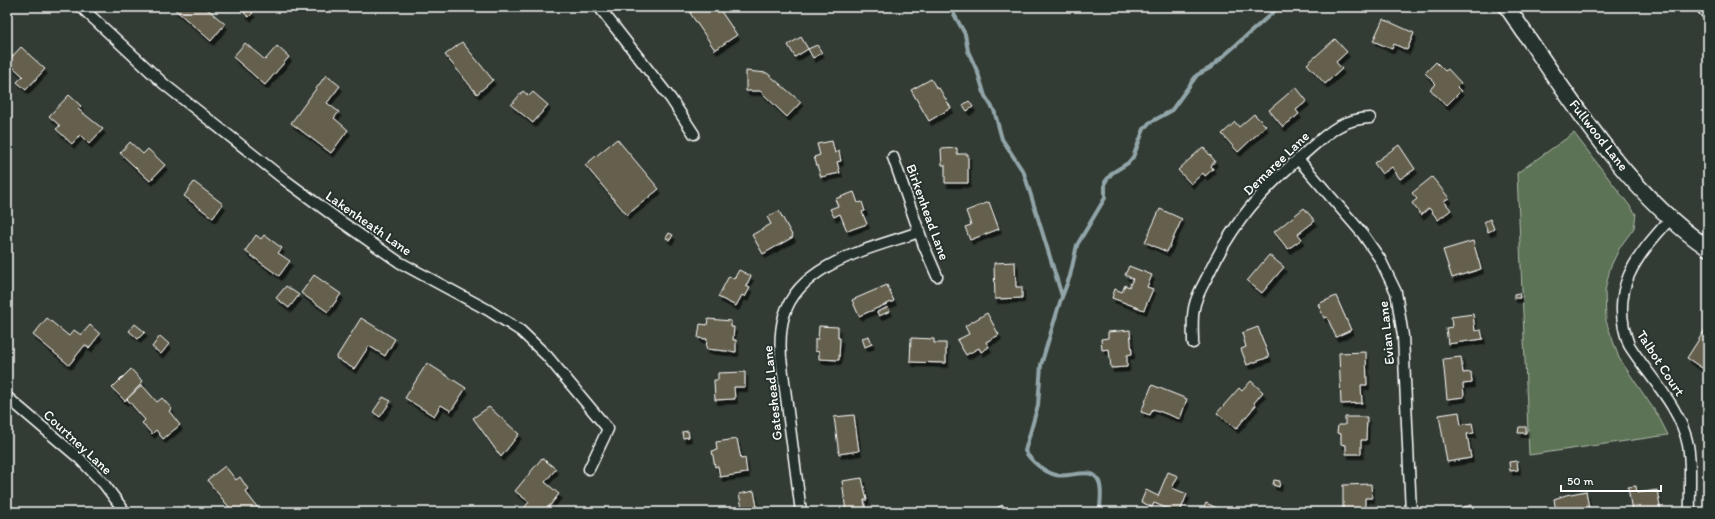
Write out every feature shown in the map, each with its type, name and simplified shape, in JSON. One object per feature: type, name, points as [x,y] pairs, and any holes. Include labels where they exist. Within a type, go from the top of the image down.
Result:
[{"type":"street","name":"Lakenheath Lane","points":[[81,7],[164,84],[285,180],[399,262],[488,310],[521,331],[538,346],[608,429],[589,468]]},
{"type":"street","points":[[599,7],[671,99],[694,134]]},
{"type":"street","name":"Fullwood Lane","points":[[1508,7],[1580,113],[1608,150],[1648,195],[1671,218],[1708,248]]},
{"type":"street","points":[[1701,7],[1708,15]]},
{"type":"street","name":"Demaree Lane","points":[[1193,344],[1193,318],[1196,298],[1222,246],[1235,225],[1262,192],[1333,129],[1352,120],[1370,118]]},
{"type":"street","name":"Birkenhead Lane","points":[[893,157],[936,276]]},
{"type":"street","name":"Evian Lane","points":[[1298,159],[1362,233],[1380,259],[1396,292],[1403,336],[1411,512]]},
{"type":"street","name":"Talbot Court","points":[[1671,218],[1638,257],[1622,297],[1622,313],[1625,334],[1630,345],[1670,402],[1684,429],[1690,456],[1690,512]]},
{"type":"street","name":"Gateshead Lane","points":[[801,512],[781,358],[780,340],[784,315],[797,292],[812,276],[829,264],[919,232]]},
{"type":"street","name":"Courtney Lane","points":[[7,398],[80,459],[104,484],[126,512]]},
{"type":"green space","points":[[1574,133],[1636,214],[1634,228],[1620,247],[1610,268],[1605,291],[1606,321],[1619,358],[1659,417],[1668,435],[1529,455],[1517,173]]},
{"type":"building","points":[[172,7],[205,7],[225,24],[211,41]]},
{"type":"building","points":[[699,7],[718,7],[737,35],[715,50],[690,13]]},
{"type":"building","points":[[248,8],[253,13],[249,17],[244,13]]},
{"type":"building","points":[[1383,19],[1414,33],[1407,50],[1394,44],[1392,49],[1373,41]]},
{"type":"building","points":[[801,37],[808,49],[795,57],[788,45]]},
{"type":"building","points":[[1335,39],[1347,52],[1336,62],[1342,69],[1325,84],[1307,64]]},
{"type":"building","points":[[462,42],[493,80],[477,94],[445,55]]},
{"type":"building","points":[[245,43],[265,60],[277,46],[289,57],[265,85],[233,57]]},
{"type":"building","points":[[817,45],[822,53],[813,58],[808,49]]},
{"type":"building","points":[[21,47],[45,69],[26,90],[17,82],[23,76],[7,62]]},
{"type":"building","points":[[1436,62],[1445,71],[1448,69],[1461,83],[1457,87],[1461,91],[1446,106],[1430,89],[1436,84],[1425,73]]},
{"type":"building","points":[[746,71],[767,73],[801,102],[787,117],[760,91],[746,91]]},
{"type":"building","points":[[326,75],[340,86],[327,103],[339,112],[334,118],[348,130],[331,153],[291,123]]},
{"type":"building","points":[[931,79],[937,89],[939,88],[951,108],[929,121],[911,90]]},
{"type":"building","points":[[1296,87],[1307,101],[1296,110],[1299,114],[1283,127],[1269,110]]},
{"type":"building","points":[[523,91],[529,96],[533,92],[548,105],[533,123],[511,105]]},
{"type":"building","points":[[69,95],[81,106],[78,109],[103,129],[89,144],[80,135],[72,144],[56,129],[60,126],[49,116]]},
{"type":"building","points":[[969,101],[973,107],[967,111],[963,105]]},
{"type":"building","points":[[1254,114],[1266,126],[1238,152],[1222,134],[1235,122],[1239,127]]},
{"type":"building","points":[[617,139],[659,189],[627,215],[585,165]]},
{"type":"building","points":[[832,141],[835,153],[839,151],[841,161],[837,162],[840,173],[821,177],[814,157],[820,155],[817,144]]},
{"type":"building","points":[[130,142],[143,154],[148,149],[165,165],[150,181],[120,153]]},
{"type":"building","points":[[1399,145],[1415,169],[1400,179],[1392,167],[1382,174],[1374,163]]},
{"type":"building","points":[[1203,147],[1215,161],[1211,166],[1213,169],[1205,176],[1203,173],[1191,184],[1178,170]]},
{"type":"building","points":[[957,148],[957,154],[968,154],[968,183],[945,183],[945,165],[942,165],[941,149]]},
{"type":"building","points":[[1432,177],[1449,198],[1444,201],[1451,210],[1438,220],[1429,208],[1421,215],[1412,203],[1417,199],[1412,193]]},
{"type":"building","points":[[194,182],[223,204],[213,218],[184,196]]},
{"type":"building","points":[[854,192],[858,203],[862,202],[865,211],[862,212],[867,224],[847,231],[840,214],[834,217],[830,209],[838,206],[835,199]]},
{"type":"building","points":[[989,202],[999,229],[970,240],[965,227],[971,225],[966,211]]},
{"type":"building","points":[[1304,208],[1315,221],[1298,234],[1302,239],[1288,249],[1274,232]]},
{"type":"building","points":[[1160,209],[1182,219],[1167,252],[1145,242]]},
{"type":"building","points":[[779,211],[793,237],[763,254],[752,235],[771,224],[767,217]]},
{"type":"building","points":[[1490,219],[1494,229],[1488,232],[1484,222]]},
{"type":"building","points":[[669,233],[673,235],[670,240],[666,238]]},
{"type":"building","points":[[256,235],[261,239],[264,235],[282,248],[278,253],[290,261],[279,276],[245,251]]},
{"type":"building","points":[[1473,241],[1481,269],[1452,278],[1443,250]]},
{"type":"building","points":[[1269,255],[1284,267],[1262,293],[1247,281]]},
{"type":"building","points":[[1015,262],[1016,287],[1022,287],[1022,298],[995,299],[994,263]]},
{"type":"building","points":[[1129,266],[1152,275],[1147,287],[1153,289],[1144,310],[1112,298],[1115,289],[1122,292],[1125,285],[1129,287],[1133,279],[1125,275]]},
{"type":"building","points":[[739,270],[751,276],[746,286],[750,288],[745,297],[742,295],[736,306],[718,297],[729,276],[734,279]]},
{"type":"building","points":[[314,275],[341,294],[328,312],[301,293]]},
{"type":"building","points":[[887,285],[894,301],[859,316],[852,300]]},
{"type":"building","points":[[286,286],[299,295],[289,308],[276,298]]},
{"type":"building","points":[[1519,293],[1520,298],[1514,298],[1514,294]]},
{"type":"building","points":[[1336,296],[1351,330],[1336,337],[1327,317],[1324,318],[1318,304]]},
{"type":"building","points":[[888,307],[890,311],[879,316],[877,312]]},
{"type":"building","points":[[987,313],[999,335],[986,342],[989,347],[981,352],[979,348],[966,355],[957,340],[969,334],[965,326]]},
{"type":"building","points":[[1473,314],[1475,331],[1481,330],[1483,339],[1448,344],[1446,328],[1452,327],[1451,317]]},
{"type":"building","points":[[47,318],[69,336],[74,330],[81,335],[90,325],[100,334],[89,348],[85,345],[69,365],[33,335]]},
{"type":"building","points":[[361,318],[395,339],[385,356],[369,346],[354,369],[336,358]]},
{"type":"building","points":[[708,319],[731,321],[731,327],[734,327],[733,340],[736,340],[736,352],[706,349],[707,339],[698,338],[700,324],[707,325]]},
{"type":"building","points":[[135,324],[145,332],[138,339],[129,331]]},
{"type":"building","points":[[1708,325],[1708,365],[1705,370],[1687,358]]},
{"type":"building","points":[[819,326],[838,327],[838,338],[840,338],[839,360],[819,359],[819,352],[815,351],[815,339],[818,339]]},
{"type":"building","points":[[1258,327],[1269,357],[1247,365],[1241,349],[1246,347],[1242,333]]},
{"type":"building","points":[[1130,330],[1132,354],[1127,355],[1127,367],[1111,368],[1109,349],[1102,350],[1101,339],[1108,338],[1108,332]]},
{"type":"building","points":[[160,336],[169,344],[161,354],[152,347]]},
{"type":"building","points":[[869,336],[872,344],[865,347],[862,338]]},
{"type":"building","points":[[911,338],[934,339],[934,343],[946,343],[946,363],[910,362]]},
{"type":"building","points":[[1366,352],[1367,385],[1361,385],[1362,403],[1341,404],[1339,353]]},
{"type":"building","points":[[1461,357],[1463,373],[1471,372],[1472,383],[1463,384],[1464,397],[1447,399],[1443,359]]},
{"type":"building","points":[[427,363],[466,388],[451,411],[441,405],[434,416],[405,398]]},
{"type":"building","points":[[131,369],[143,382],[125,401],[112,388]]},
{"type":"building","points":[[745,372],[745,387],[734,387],[735,399],[715,400],[714,380],[718,380],[718,373]]},
{"type":"building","points":[[1251,381],[1263,392],[1254,403],[1256,405],[1236,429],[1217,413],[1239,388],[1242,391]]},
{"type":"building","points":[[142,385],[157,402],[162,398],[172,409],[169,411],[180,425],[163,439],[156,430],[152,434],[142,423],[145,420],[127,399]]},
{"type":"building","points":[[1152,385],[1187,399],[1180,419],[1153,409],[1150,415],[1141,412]]},
{"type":"building","points":[[383,397],[391,401],[380,417],[373,412]]},
{"type":"building","points":[[489,407],[519,434],[501,457],[473,418]]},
{"type":"building","points":[[1459,412],[1461,425],[1472,423],[1474,433],[1467,434],[1471,458],[1447,462],[1439,415]]},
{"type":"building","points":[[854,415],[859,451],[839,454],[834,417]]},
{"type":"building","points":[[1345,417],[1367,417],[1366,440],[1361,440],[1361,454],[1346,454],[1346,445],[1341,444],[1341,434],[1337,433],[1338,425],[1345,425]]},
{"type":"building","points":[[1519,427],[1526,427],[1526,433],[1518,433]]},
{"type":"building","points":[[688,431],[689,437],[683,438],[682,432]]},
{"type":"building","points":[[737,439],[741,459],[745,458],[747,473],[720,477],[718,466],[715,467],[712,451],[717,450],[716,442]]},
{"type":"building","points":[[542,458],[556,469],[545,482],[559,494],[545,512],[529,512],[524,508],[529,502],[515,491]]},
{"type":"building","points":[[1517,461],[1518,470],[1510,471],[1509,462]]},
{"type":"building","points":[[225,466],[236,480],[240,477],[248,489],[245,491],[261,512],[233,512],[207,480]]},
{"type":"building","points":[[1168,472],[1178,476],[1172,488],[1187,494],[1180,512],[1164,512],[1166,508],[1154,503],[1152,507],[1141,502],[1146,490],[1158,496]]},
{"type":"building","points":[[862,478],[867,500],[864,500],[866,512],[846,512],[842,481]]},
{"type":"building","points":[[1274,480],[1280,481],[1279,487],[1273,485]]},
{"type":"building","points":[[1371,484],[1372,498],[1365,498],[1365,511],[1343,511],[1343,485]]},
{"type":"building","points":[[1636,486],[1637,493],[1657,490],[1661,512],[1632,512],[1628,487]]},
{"type":"building","points":[[754,491],[758,512],[743,512],[739,494]]},
{"type":"building","points":[[1586,491],[1589,508],[1567,512],[1556,512],[1554,499]]},
{"type":"building","points":[[1206,503],[1226,512],[1202,512]]},
{"type":"building","points":[[1003,505],[1006,512],[986,512]]},
{"type":"building","points":[[1472,505],[1473,512],[1457,512],[1463,511],[1463,507]]},
{"type":"waterway","points":[[950,7],[965,34],[968,51],[978,73],[985,96],[994,110],[1002,139],[1024,173],[1062,296]]},
{"type":"waterway","points":[[1100,510],[1101,495],[1100,485],[1097,478],[1088,473],[1062,476],[1051,474],[1038,466],[1025,451],[1038,405],[1041,365],[1060,302],[1070,276],[1077,245],[1105,198],[1105,182],[1112,173],[1128,163],[1133,157],[1144,129],[1149,123],[1171,111],[1197,75],[1210,68],[1279,7]]}]
